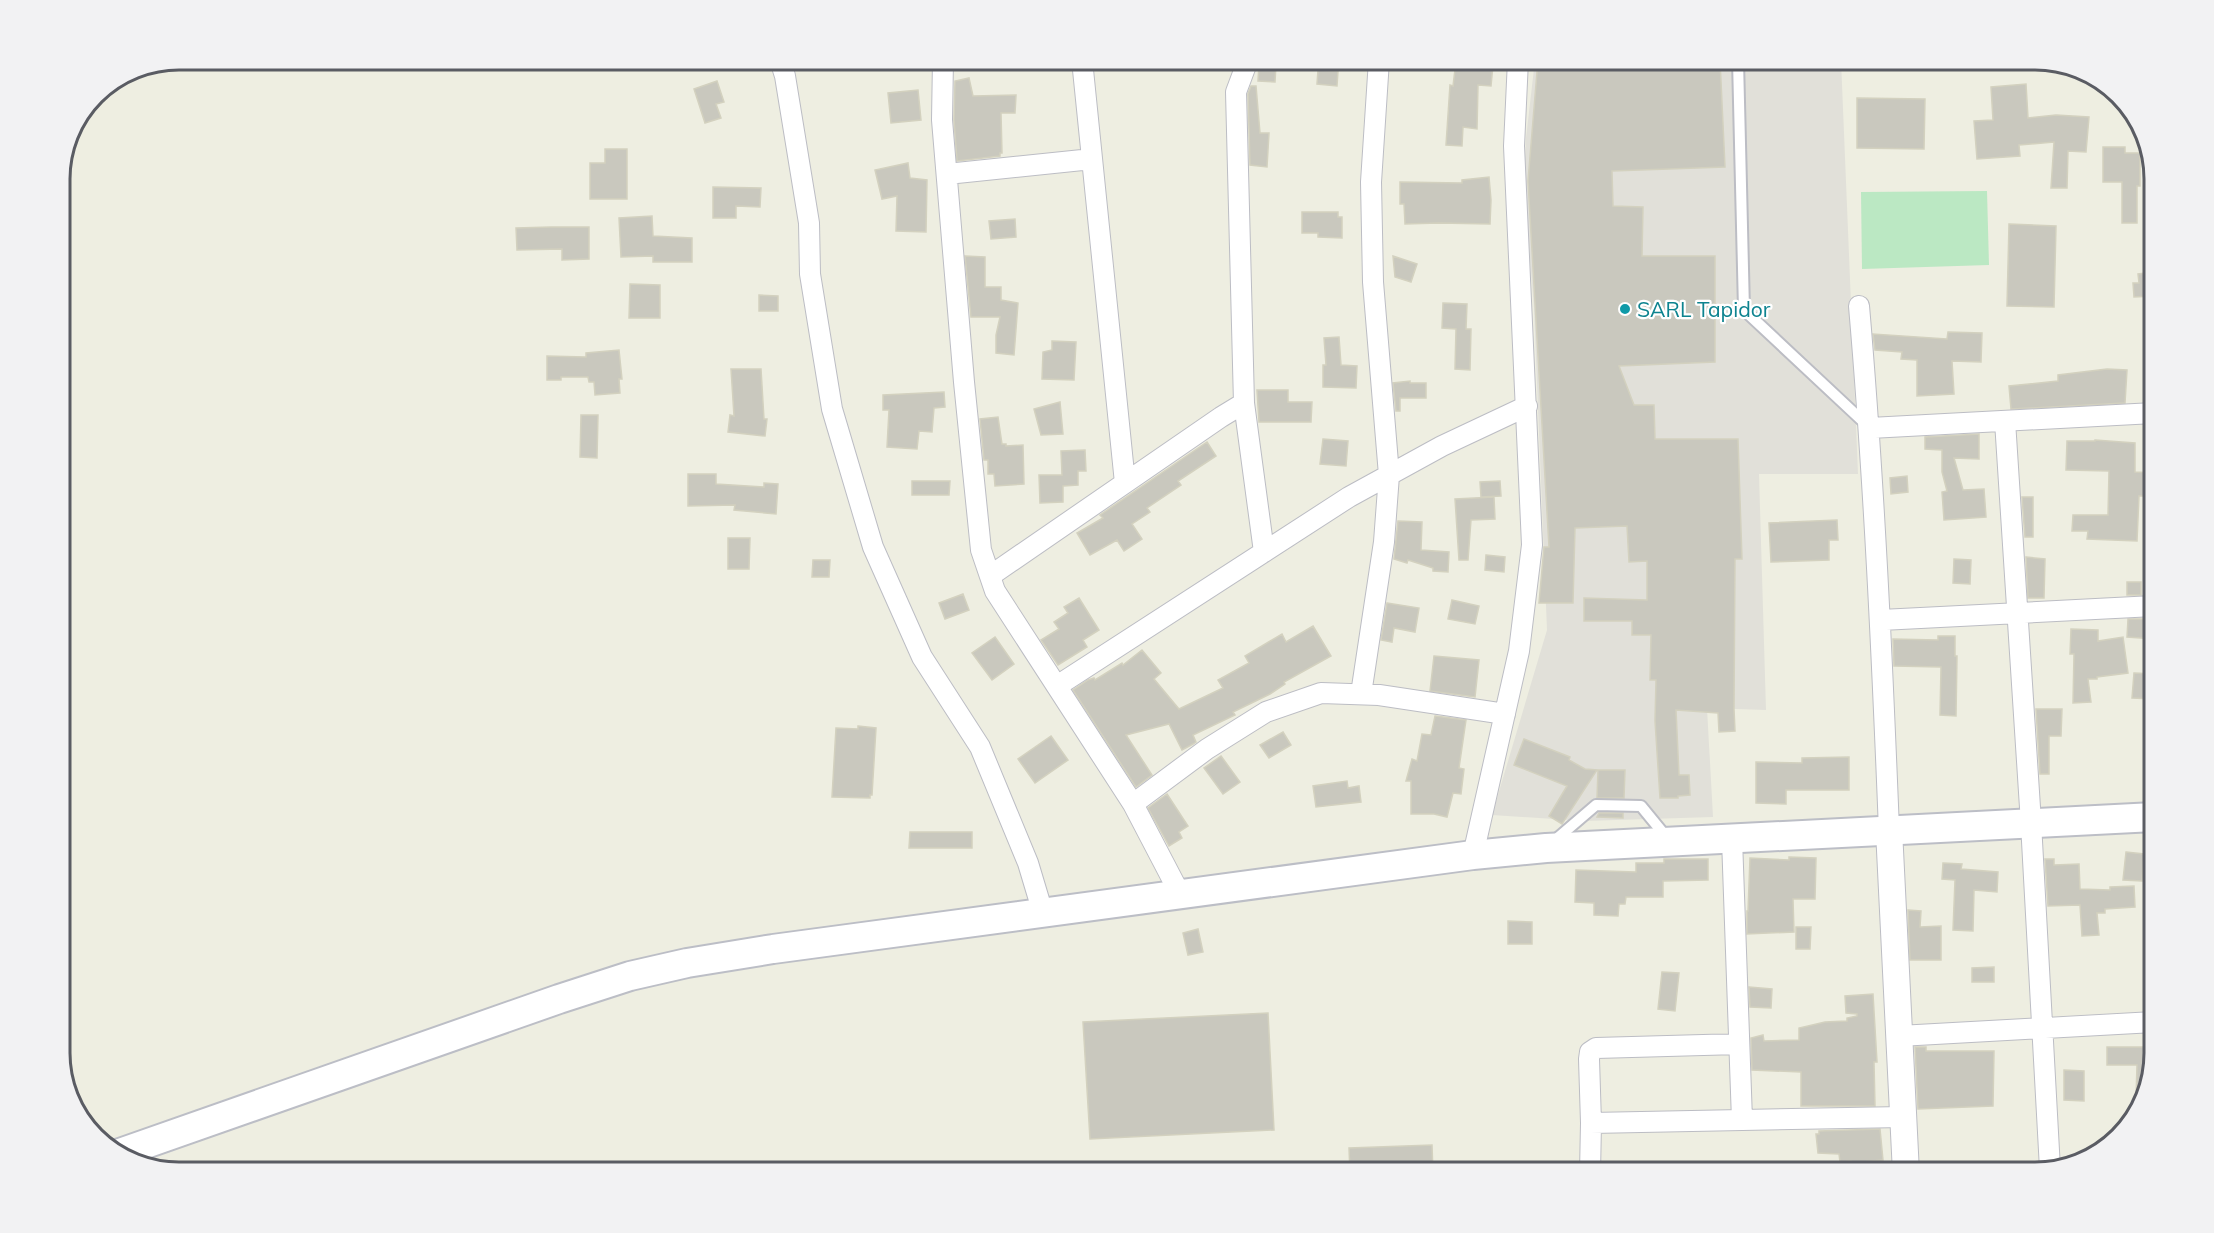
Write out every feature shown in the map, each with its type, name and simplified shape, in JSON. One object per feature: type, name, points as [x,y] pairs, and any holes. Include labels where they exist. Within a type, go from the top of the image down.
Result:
[{"type":"main road","points":[[129,1150],[559,999],[630,976],[687,963],[1473,855],[1546,848],[2144,818]]},
{"type":"street","points":[[782,70],[809,223],[810,274],[832,409],[873,547],[922,657],[980,747],[1028,864],[1043,913]]},
{"type":"street","points":[[943,70],[942,120],[946,174],[981,550],[995,591],[1133,804],[1180,894]]},
{"type":"street","points":[[1083,70],[1125,483]]},
{"type":"street","points":[[1244,70],[1236,92],[1244,404],[1264,552]]},
{"type":"street","points":[[1361,694],[1384,542],[1389,475],[1373,282],[1371,182],[1378,70]]},
{"type":"street","points":[[1473,855],[1519,651],[1532,545],[1514,146],[1518,70]]},
{"type":"street","points":[[946,174],[1092,159]]},
{"type":"street","points":[[1859,306],[1870,428],[1881,620],[1905,1162]]},
{"type":"street","points":[[990,576],[1244,404]]},
{"type":"street","points":[[1057,686],[1349,497],[1442,446],[1527,406]]},
{"type":"street","points":[[1870,428],[2143,414]]},
{"type":"street","points":[[2005,421],[2031,823],[2050,1162]]},
{"type":"street","points":[[1881,620],[2143,607]]},
{"type":"street","points":[[1133,804],[1207,749],[1266,712],[1321,693],[1379,695],[1505,714]]},
{"type":"street","points":[[1732,838],[1742,1120]]},
{"type":"street","points":[[1899,1036],[2144,1023]]},
{"type":"street","points":[[1590,1162],[1590,1052],[1596,1048],[1739,1044]]},
{"type":"street","points":[[1591,1122],[1903,1117]]},
{"type":"lane","points":[[1738,70],[1744,310],[1870,428]]},
{"type":"lane","points":[[1546,848],[1596,805],[1641,806],[1670,842]]},
{"type":"shaded area","points":[[1534,70],[1841,70],[1858,474],[1759,474],[1766,710],[1707,708],[1713,817],[1584,821],[1492,815],[1547,630],[1534,309],[1524,180]]},
{"type":"green space","points":[[1987,191],[1989,265],[1862,269],[1861,192]]},
{"type":"building","points":[[1259,70],[1276,70],[1275,82],[1258,81]]},
{"type":"building","points":[[1318,70],[1338,71],[1337,86],[1317,84]]},
{"type":"building","points":[[1455,70],[1493,70],[1491,86],[1478,85],[1477,129],[1463,127],[1462,146],[1446,145],[1450,85],[1453,86]]},
{"type":"building","name":"SARL Tapidor","points":[[1537,70],[1720,70],[1725,167],[1612,171],[1613,206],[1643,207],[1642,256],[1715,256],[1715,362],[1619,366],[1634,405],[1654,405],[1655,439],[1738,439],[1742,559],[1735,559],[1735,731],[1719,732],[1718,713],[1676,710],[1679,775],[1689,775],[1690,795],[1660,798],[1655,721],[1656,680],[1650,680],[1651,635],[1632,635],[1632,621],[1584,621],[1584,598],[1647,600],[1647,561],[1629,562],[1627,526],[1575,528],[1573,603],[1539,603],[1544,547],[1549,547],[1528,181]]},
{"type":"building","points":[[969,78],[973,96],[1016,95],[1015,113],[1001,113],[1002,153],[1000,156],[957,161],[954,120],[955,81]]},
{"type":"building","points":[[717,81],[724,102],[716,104],[721,118],[705,123],[694,89]]},
{"type":"building","points":[[2026,84],[2028,118],[2056,115],[2089,117],[2086,152],[2068,151],[2067,188],[2051,188],[2054,142],[2019,145],[2020,156],[1977,159],[1974,121],[1993,120],[1991,87]]},
{"type":"building","points":[[1251,86],[1256,86],[1260,133],[1269,133],[1267,167],[1250,165],[1248,94]]},
{"type":"building","points":[[918,90],[921,120],[891,123],[888,93]]},
{"type":"building","points":[[1857,98],[1925,99],[1924,149],[1857,148]]},
{"type":"building","points":[[2103,147],[2125,147],[2125,153],[2140,153],[2137,223],[2122,223],[2122,182],[2103,182]]},
{"type":"building","points":[[605,149],[627,149],[627,199],[590,199],[590,163],[605,163]]},
{"type":"building","points":[[908,163],[910,178],[927,180],[926,232],[896,231],[897,196],[882,199],[875,170]]},
{"type":"building","points":[[1489,177],[1490,224],[1405,224],[1404,204],[1400,204],[1400,182],[1462,183],[1462,180]]},
{"type":"building","points":[[713,187],[761,188],[760,207],[736,206],[736,218],[713,218]]},
{"type":"building","points":[[1302,212],[1338,212],[1338,217],[1342,217],[1342,238],[1318,237],[1318,233],[1302,233]]},
{"type":"building","points":[[652,216],[653,236],[692,238],[692,262],[653,262],[653,256],[621,257],[619,218]]},
{"type":"building","points":[[1015,219],[1016,237],[991,239],[989,221]]},
{"type":"building","points":[[2009,224],[2056,226],[2054,307],[2007,306]]},
{"type":"building","points":[[589,227],[589,259],[562,260],[562,249],[517,250],[516,228]]},
{"type":"building","points":[[965,256],[985,257],[985,287],[1001,287],[1001,300],[1018,303],[1014,355],[996,353],[996,335],[1000,317],[971,317]]},
{"type":"building","points":[[1393,256],[1417,264],[1411,282],[1395,277]]},
{"type":"building","points":[[2143,273],[2143,297],[2134,297],[2133,283],[2139,283],[2138,274]]},
{"type":"building","points":[[630,284],[660,285],[660,318],[629,318]]},
{"type":"building","points":[[759,295],[778,296],[778,311],[759,311]]},
{"type":"building","points":[[1443,303],[1467,304],[1466,329],[1471,329],[1470,370],[1455,369],[1456,329],[1442,328]]},
{"type":"building","points":[[1948,332],[1982,333],[1981,362],[1952,361],[1954,394],[1917,396],[1917,360],[1901,359],[1902,352],[1875,350],[1873,334],[1947,339]]},
{"type":"building","points":[[1339,337],[1341,365],[1357,366],[1356,388],[1323,387],[1323,365],[1326,365],[1324,338]]},
{"type":"building","points":[[1052,341],[1076,342],[1074,380],[1042,379],[1043,352],[1052,350]]},
{"type":"building","points":[[619,350],[622,379],[619,379],[620,393],[595,395],[594,382],[589,382],[588,377],[561,377],[561,380],[547,380],[547,356],[586,357],[586,353]]},
{"type":"building","points":[[731,369],[761,369],[764,419],[767,419],[765,436],[728,432],[730,415],[734,416]]},
{"type":"building","points":[[2107,369],[2127,370],[2125,403],[2011,409],[2009,386],[2058,381],[2058,375]]},
{"type":"building","points":[[1410,381],[1410,383],[1426,383],[1426,398],[1400,398],[1400,411],[1396,411],[1393,383]]},
{"type":"building","points":[[1257,390],[1288,390],[1288,402],[1312,402],[1311,422],[1259,422]]},
{"type":"building","points":[[944,392],[945,407],[934,408],[932,432],[919,431],[917,449],[887,447],[889,410],[883,410],[883,395]]},
{"type":"building","points":[[1060,402],[1063,434],[1041,435],[1034,409]]},
{"type":"building","points":[[581,415],[598,415],[597,458],[580,457]]},
{"type":"building","points":[[998,417],[1002,444],[1006,446],[1023,445],[1024,484],[995,486],[994,474],[988,474],[988,460],[984,460],[980,419]]},
{"type":"building","points":[[1979,434],[1979,459],[1954,458],[1963,490],[1984,489],[1986,517],[1944,520],[1942,492],[1947,491],[1942,472],[1942,450],[1925,449],[1925,437]]},
{"type":"building","points":[[1323,439],[1348,441],[1346,466],[1320,464]]},
{"type":"building","points":[[2067,441],[2135,443],[2135,472],[2143,472],[2143,496],[2139,496],[2137,541],[2087,539],[2088,531],[2072,531],[2073,515],[2108,515],[2109,471],[2066,470]]},
{"type":"building","points":[[1207,442],[1216,456],[1178,481],[1181,485],[1147,508],[1150,512],[1132,524],[1142,539],[1124,551],[1117,540],[1090,555],[1077,533],[1103,518],[1100,515]]},
{"type":"building","points":[[1085,450],[1086,471],[1078,471],[1078,485],[1063,486],[1063,502],[1040,503],[1039,475],[1062,475],[1061,451]]},
{"type":"building","points":[[688,474],[716,474],[716,484],[764,487],[764,483],[778,484],[776,514],[734,510],[735,505],[688,506]]},
{"type":"building","points":[[1907,476],[1908,492],[1891,494],[1890,478]]},
{"type":"building","points":[[912,481],[950,481],[949,495],[912,495]]},
{"type":"building","points":[[1500,481],[1501,496],[1481,497],[1480,482]]},
{"type":"building","points":[[1494,497],[1495,519],[1471,520],[1468,560],[1459,560],[1455,499]]},
{"type":"building","points":[[2022,497],[2033,497],[2033,537],[2025,537]]},
{"type":"building","points":[[1837,520],[1838,540],[1829,540],[1829,560],[1771,562],[1769,523]]},
{"type":"building","points":[[1398,521],[1422,522],[1421,550],[1449,552],[1448,572],[1433,571],[1433,568],[1408,560],[1407,563],[1394,559]]},
{"type":"building","points":[[728,538],[750,538],[749,569],[728,569]]},
{"type":"building","points":[[1486,555],[1505,557],[1504,572],[1485,570]]},
{"type":"building","points":[[2026,557],[2045,559],[2044,598],[2028,598]]},
{"type":"building","points":[[1954,559],[1971,560],[1970,584],[1953,583]]},
{"type":"building","points":[[813,560],[830,560],[829,577],[812,577]]},
{"type":"building","points":[[2127,582],[2141,582],[2141,595],[2127,595]]},
{"type":"building","points":[[963,594],[969,610],[945,619],[939,603]]},
{"type":"building","points":[[1079,598],[1099,630],[1083,640],[1087,647],[1058,665],[1041,640],[1059,629],[1054,622],[1068,613],[1064,607]]},
{"type":"building","points":[[1452,600],[1479,606],[1475,624],[1448,619]]},
{"type":"building","points":[[1387,603],[1419,608],[1415,632],[1394,628],[1392,642],[1381,640]]},
{"type":"building","points":[[2128,619],[2144,619],[2144,638],[2127,637]]},
{"type":"building","points":[[1313,626],[1331,656],[1284,682],[1285,684],[1270,694],[1233,712],[1235,715],[1193,735],[1196,742],[1193,744],[1182,750],[1169,724],[1126,735],[1152,775],[1136,787],[1073,690],[1088,680],[1094,678],[1095,680],[1122,663],[1123,665],[1142,650],[1161,673],[1154,679],[1179,709],[1223,688],[1218,680],[1249,663],[1245,656],[1282,634],[1286,642]]},
{"type":"building","points":[[2071,629],[2098,630],[2098,641],[2123,637],[2128,673],[2088,679],[2091,702],[2073,703],[2074,654],[2070,654]]},
{"type":"building","points":[[1938,636],[1955,636],[1956,716],[1940,715],[1941,667],[1894,666],[1893,639],[1938,640]]},
{"type":"building","points":[[995,637],[1014,664],[992,680],[972,653]]},
{"type":"building","points":[[1434,656],[1479,660],[1475,697],[1430,691]]},
{"type":"building","points":[[2134,673],[2144,673],[2144,699],[2132,698]]},
{"type":"building","points":[[2036,709],[2062,709],[2061,736],[2049,736],[2049,774],[2040,774]]},
{"type":"building","points":[[1435,716],[1466,720],[1459,768],[1464,769],[1461,794],[1453,793],[1447,817],[1434,814],[1411,814],[1411,781],[1406,781],[1412,759],[1417,761],[1422,734],[1431,735]]},
{"type":"building","points":[[858,726],[876,728],[872,795],[870,798],[832,797],[836,728],[858,729]]},
{"type":"building","points":[[1283,732],[1291,745],[1269,758],[1260,745]]},
{"type":"building","points":[[1051,736],[1068,760],[1035,783],[1018,759]]},
{"type":"building","points":[[1524,739],[1570,757],[1569,760],[1585,769],[1597,770],[1562,824],[1549,816],[1567,786],[1514,765]]},
{"type":"building","points":[[1221,756],[1240,782],[1223,794],[1204,768]]},
{"type":"building","points":[[1849,757],[1849,790],[1786,790],[1786,804],[1756,803],[1756,762],[1802,763],[1802,758]]},
{"type":"building","points":[[1598,770],[1625,770],[1624,798],[1597,798]]},
{"type":"building","points":[[1347,781],[1348,788],[1359,786],[1361,802],[1316,807],[1313,786]]},
{"type":"building","points":[[1167,794],[1188,826],[1179,832],[1182,838],[1169,846],[1148,808]]},
{"type":"building","points":[[1599,813],[1623,813],[1623,818],[1597,817]]},
{"type":"building","points":[[910,832],[972,832],[972,848],[909,848]]},
{"type":"building","points":[[2126,852],[2144,854],[2142,881],[2123,880]]},
{"type":"building","points":[[1789,857],[1816,858],[1815,899],[1793,899],[1794,932],[1747,934],[1750,858],[1789,860]]},
{"type":"building","points":[[1664,859],[1708,859],[1708,880],[1663,881],[1663,897],[1626,897],[1625,904],[1619,904],[1618,916],[1594,915],[1594,903],[1575,902],[1576,870],[1636,872],[1636,863],[1664,863]]},
{"type":"building","points":[[2045,859],[2054,859],[2054,865],[2079,864],[2080,889],[2110,890],[2110,887],[2134,886],[2135,907],[2105,909],[2105,913],[2097,913],[2099,935],[2082,936],[2080,905],[2048,906]]},
{"type":"building","points":[[1943,863],[1962,864],[1961,869],[1998,872],[1997,892],[1974,890],[1973,931],[1953,930],[1955,880],[1942,879]]},
{"type":"building","points":[[1908,910],[1921,911],[1920,927],[1941,926],[1941,960],[1910,960]]},
{"type":"building","points":[[1508,921],[1532,922],[1532,944],[1508,944]]},
{"type":"building","points":[[1796,927],[1811,927],[1810,949],[1796,949]]},
{"type":"building","points":[[1198,929],[1203,952],[1188,955],[1183,933]]},
{"type":"building","points":[[1994,967],[1994,982],[1972,982],[1972,968]]},
{"type":"building","points":[[1662,972],[1679,973],[1675,1011],[1658,1009]]},
{"type":"building","points":[[1749,987],[1772,989],[1771,1008],[1750,1007]]},
{"type":"building","points":[[1873,994],[1877,1062],[1874,1062],[1875,1106],[1801,1106],[1801,1072],[1752,1070],[1751,1038],[1763,1035],[1764,1041],[1799,1040],[1799,1028],[1825,1022],[1847,1021],[1847,1018],[1857,1016],[1857,1014],[1846,1013],[1845,996]]},
{"type":"building","points":[[1268,1013],[1274,1130],[1090,1139],[1083,1022]]},
{"type":"building","points":[[1915,1047],[1926,1047],[1926,1051],[1994,1051],[1993,1106],[1918,1109]]},
{"type":"building","points":[[2107,1047],[2144,1047],[2143,1068],[2136,1092],[2137,1065],[2107,1065]]},
{"type":"building","points":[[2064,1070],[2084,1071],[2084,1101],[2064,1100]]},
{"type":"building","points":[[1880,1129],[1883,1160],[1840,1162],[1839,1154],[1818,1153],[1816,1134],[1819,1134],[1819,1131]]},
{"type":"building","points":[[1432,1145],[1433,1162],[1350,1162],[1349,1148]]},
{"type":"place","name":"SARL Tapidor","points":[[1625,309]]}]
